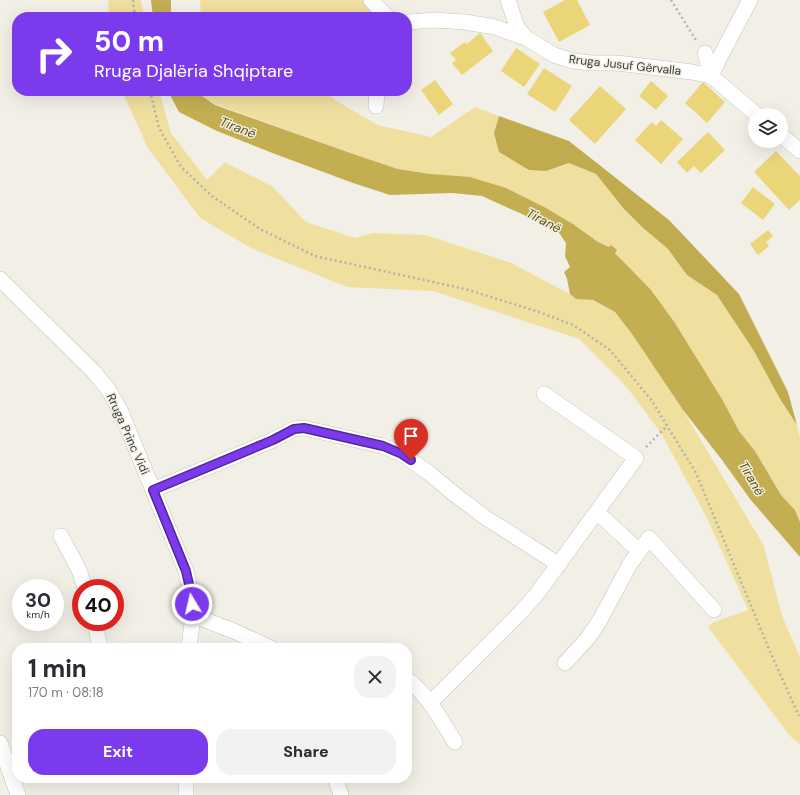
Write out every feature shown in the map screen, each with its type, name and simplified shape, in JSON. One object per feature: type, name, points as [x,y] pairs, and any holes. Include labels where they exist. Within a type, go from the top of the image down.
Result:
[{"type":"street","points":[[371,0],[382,12]]},
{"type":"street","points":[[711,76],[750,0]]},
{"type":"street","points":[[495,27],[509,22],[510,7]]},
{"type":"street","name":"Rruga Jusuf Gërvalla","points":[[510,7],[517,27],[526,38],[554,55],[573,61],[617,63],[692,72],[711,76],[749,108]]},
{"type":"street","points":[[412,22],[434,20],[465,22],[495,27],[526,38]]},
{"type":"street","points":[[705,53],[711,76]]},
{"type":"street","points":[[788,141],[800,151]]},
{"type":"street","name":"Rruga Princ Vidi","points":[[0,279],[94,372],[108,389],[121,412],[186,571],[191,593],[193,615],[190,643]]},
{"type":"street","points":[[430,704],[536,595],[636,458],[544,394]]},
{"type":"street","points":[[153,490],[273,440],[294,429],[304,428],[383,446],[402,454],[429,473],[486,518],[559,565]]},
{"type":"street","points":[[597,512],[639,552]]},
{"type":"street","points":[[61,536],[79,570],[82,579]]},
{"type":"street","points":[[565,663],[588,638],[600,620],[621,581],[649,538],[714,610]]},
{"type":"street","points":[[193,615],[260,643]]},
{"type":"street","points":[[97,631],[99,643]]},
{"type":"street","points":[[412,683],[430,704],[455,742]]},
{"type":"street","points":[[0,743],[12,778]]},
{"type":"street","points":[[14,783],[18,795]]},
{"type":"street","points":[[186,783],[186,795]]},
{"type":"street","points":[[337,783],[341,795]]},
{"type":"path","points":[[133,0],[134,12]]},
{"type":"path","points":[[671,0],[705,53]]},
{"type":"path","points":[[151,96],[159,128],[181,167],[212,196],[260,228],[315,256],[465,289],[539,312],[573,325],[610,350],[652,401],[696,473],[768,647],[799,716]]},
{"type":"path","points":[[636,458],[667,426]]},
{"type":"shaded area","points":[[108,0],[141,0],[143,12],[109,12]]},
{"type":"shaded area","points":[[200,0],[364,0],[375,12],[201,12]]},
{"type":"shaded area","points":[[124,96],[160,96],[171,133],[207,180],[225,162],[273,187],[306,222],[355,238],[373,233],[426,235],[511,263],[570,294],[576,299],[592,300],[615,312],[632,334],[683,410],[764,546],[782,616],[800,657],[800,744],[790,736],[708,627],[714,622],[748,610],[707,518],[661,433],[626,386],[579,339],[433,291],[347,287],[251,248],[200,218],[148,148]]},
{"type":"shaded area","points":[[203,96],[331,96],[378,125],[431,137],[475,107],[499,116],[494,133],[546,171],[569,163],[596,174],[624,209],[642,227],[668,249],[687,275],[717,295],[755,351],[780,399],[797,425],[800,439],[800,522],[795,510],[781,495],[755,451],[739,431],[722,399],[675,323],[615,252],[611,245],[609,247],[598,242],[573,224],[546,208],[430,174],[398,169],[215,104]]},
{"type":"shaded area","points":[[499,116],[569,141],[669,220],[739,294],[788,392],[797,425],[780,399],[754,351],[717,295],[687,275],[668,249],[642,227],[624,209],[596,174],[569,163],[546,171],[529,170],[499,152],[494,133]]},
{"type":"water","points":[[151,0],[171,0],[171,12],[152,12]]},
{"type":"water","name":"Tiranë","points":[[171,96],[202,96],[215,105],[398,169],[430,174],[470,177],[506,188],[546,208],[573,224],[598,242],[609,247],[611,245],[617,250],[615,253],[651,290],[675,323],[722,399],[739,431],[755,451],[781,495],[795,510],[800,522],[800,557],[750,499],[683,410],[632,334],[615,312],[593,300],[576,299],[570,294],[564,272],[570,267],[565,256],[566,243],[557,230],[482,196],[452,193],[390,195],[275,154],[217,131],[179,112]]},
{"type":"building","points":[[565,0],[577,0],[590,25],[559,42],[543,12]]},
{"type":"building","points":[[480,33],[493,51],[462,75],[452,63],[456,60],[450,53],[465,42],[467,44]]},
{"type":"building","points":[[516,48],[540,64],[524,87],[501,71]]},
{"type":"building","points":[[544,68],[572,86],[555,112],[527,94]]},
{"type":"building","points":[[435,80],[453,104],[439,115],[421,90]]},
{"type":"building","points":[[651,81],[668,96],[656,110],[639,96]]},
{"type":"building","points":[[703,82],[725,102],[707,123],[685,103]]},
{"type":"building","points":[[600,86],[626,109],[595,144],[569,120]]},
{"type":"building","points":[[661,120],[683,139],[661,164],[635,140],[652,122],[656,126]]},
{"type":"building","points":[[708,132],[725,150],[701,173],[694,166],[687,173],[677,162]]},
{"type":"building","points":[[776,151],[800,176],[800,200],[789,210],[754,172]]},
{"type":"building","points":[[753,187],[775,204],[763,220],[741,203]]},
{"type":"building","points":[[768,230],[773,236],[766,242],[769,246],[758,255],[750,244]]},
{"type":"route","points":[[192,604],[186,571],[153,490],[273,440],[294,429],[304,428],[383,446],[402,454],[411,460]]}]
